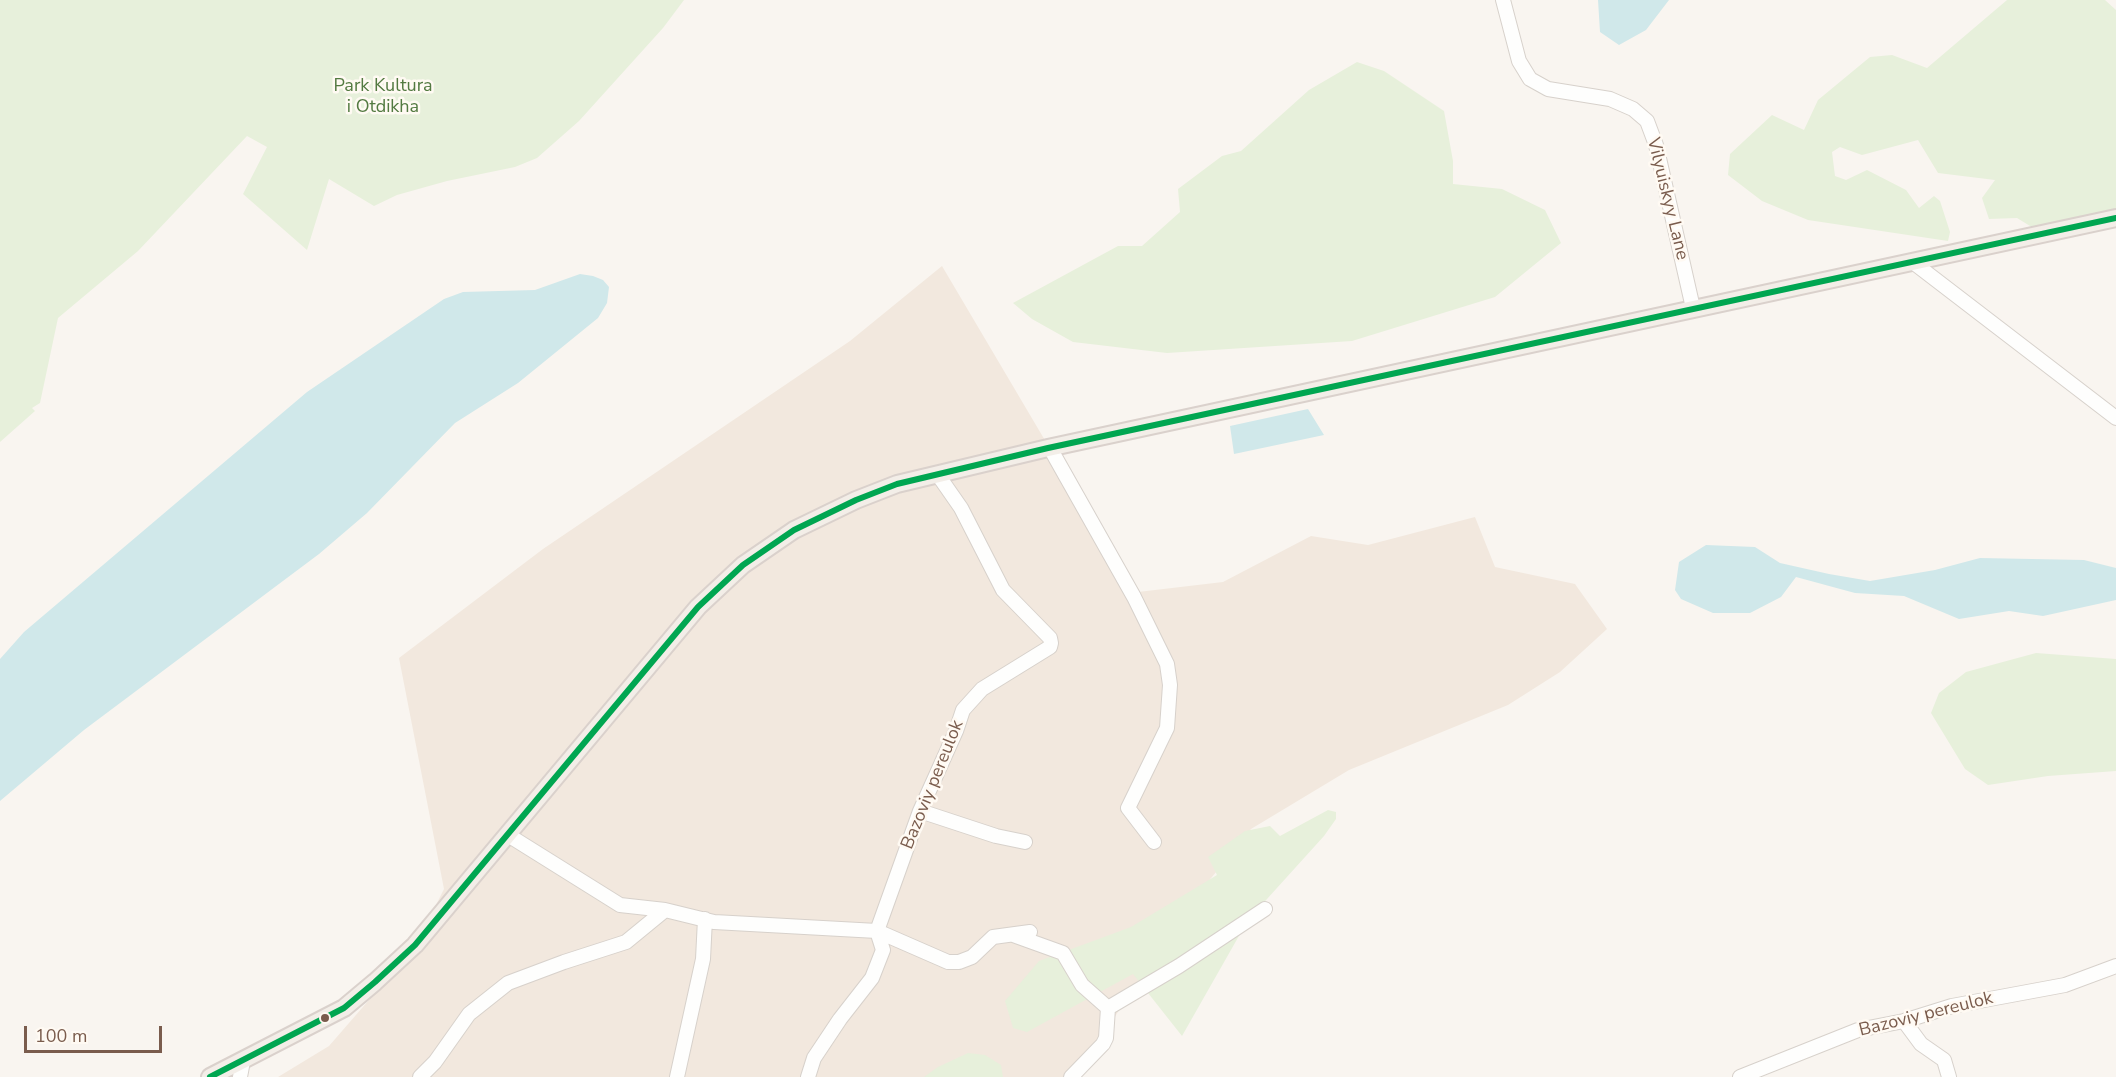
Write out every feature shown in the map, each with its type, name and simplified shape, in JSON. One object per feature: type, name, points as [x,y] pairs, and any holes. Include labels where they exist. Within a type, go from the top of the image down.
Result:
[{"type":"main road","points":[[210,1077],[241,1069],[344,1008],[375,982],[415,945],[698,607],[743,566],[794,530],[856,500],[897,484],[1050,448],[2116,218]]},
{"type":"street","name":"Vilyuiskyy Lane","points":[[1503,0],[1519,61],[1530,79],[1548,89],[1610,99],[1633,109],[1647,121],[1656,145],[1693,308]]},
{"type":"street","points":[[1914,263],[2116,418]]},
{"type":"street","points":[[1050,448],[1134,597],[1167,664],[1170,685],[1167,728],[1128,808],[1154,842]]},
{"type":"street","name":"Bazoviy pereulok","points":[[808,1077],[814,1058],[840,1019],[872,978],[883,950],[877,931],[920,811],[963,710],[982,689],[1050,647],[1051,643],[1050,638],[1003,590],[961,508],[938,475]]},
{"type":"street","points":[[920,811],[996,836],[1025,842]]},
{"type":"street","points":[[508,835],[620,905],[665,910],[714,922],[877,931],[948,962],[959,962],[972,957],[993,937],[1030,932]]},
{"type":"street","points":[[1108,1008],[1179,966],[1265,909]]},
{"type":"street","points":[[420,1077],[435,1062],[469,1014],[508,983],[626,942],[665,910]]},
{"type":"street","points":[[677,1077],[704,959],[705,919]]},
{"type":"street","points":[[1011,934],[1063,953],[1082,985],[1108,1008]]},
{"type":"street","name":"Bazoviy pereulok","points":[[1740,1077],[1763,1073],[1858,1030],[1904,1021],[1952,1006],[2065,985],[2116,966]]},
{"type":"street","points":[[1071,1077],[1103,1044],[1106,1038],[1108,1008]]},
{"type":"street","points":[[1904,1021],[1921,1044],[1944,1060],[1949,1077]]},
{"type":"shaded area","points":[[942,266],[1069,481],[1138,592],[1223,582],[1311,536],[1368,545],[1475,517],[1495,567],[1575,584],[1607,629],[1560,672],[1508,705],[1349,770],[1251,829],[1177,920],[1082,1068],[1079,1077],[278,1077],[329,1046],[415,947],[444,889],[399,658],[543,549],[850,341]]},
{"type":"green space","name":"Park Kultura i Otdikha","points":[[0,0],[684,0],[663,28],[579,121],[537,158],[515,167],[447,181],[397,195],[374,206],[329,179],[307,250],[243,194],[267,147],[247,136],[138,251],[58,318],[40,403],[32,408],[35,411],[0,442]]},
{"type":"green space","points":[[2007,0],[2105,0],[2116,10],[2116,210],[2035,229],[2017,218],[1989,219],[1982,198],[1995,180],[1938,173],[1918,140],[1862,155],[1840,147],[1832,152],[1835,176],[1846,180],[1867,170],[1906,190],[1919,208],[1934,196],[1940,201],[1950,232],[1948,241],[1808,220],[1762,201],[1728,175],[1730,154],[1772,115],[1804,130],[1818,100],[1870,57],[1892,55],[1927,68]]},
{"type":"green space","points":[[1357,62],[1384,71],[1444,111],[1453,161],[1453,184],[1502,189],[1545,210],[1561,243],[1495,297],[1352,341],[1167,353],[1073,342],[1032,319],[1013,303],[1118,246],[1142,246],[1180,212],[1178,189],[1222,156],[1241,151],[1309,90]]},
{"type":"green space","points":[[2036,653],[2116,659],[2116,771],[2048,776],[1988,785],[1965,769],[1931,713],[1939,693],[1966,672]]},
{"type":"green space","points":[[1328,810],[1336,812],[1336,819],[1324,836],[1248,920],[1182,1036],[1133,974],[1027,1032],[1013,1028],[1005,1001],[1039,961],[1131,927],[1217,875],[1208,857],[1245,831],[1270,826],[1280,836]]},
{"type":"green space","points":[[968,1053],[985,1055],[1001,1065],[1003,1077],[924,1077],[938,1067]]},
{"type":"water","points":[[1598,0],[1669,0],[1646,30],[1619,45],[1600,32]]},
{"type":"water","points":[[580,274],[603,280],[609,287],[607,303],[598,318],[518,383],[455,423],[367,513],[319,554],[84,730],[0,801],[0,659],[24,632],[307,392],[444,299],[463,292],[535,290]]},
{"type":"water","points":[[1308,409],[1324,435],[1234,454],[1230,426]]},
{"type":"water","points":[[1706,545],[1755,547],[1780,563],[1870,581],[1935,570],[1980,558],[2084,560],[2116,568],[2116,600],[2043,616],[2009,611],[1959,619],[1904,596],[1855,593],[1796,577],[1781,597],[1750,613],[1713,613],[1681,599],[1675,590],[1679,562]]},
{"type":"transit line","points":[[210,1077],[344,1008],[375,982],[415,945],[698,607],[743,565],[794,530],[856,500],[897,484],[1048,448],[2116,218]]}]
